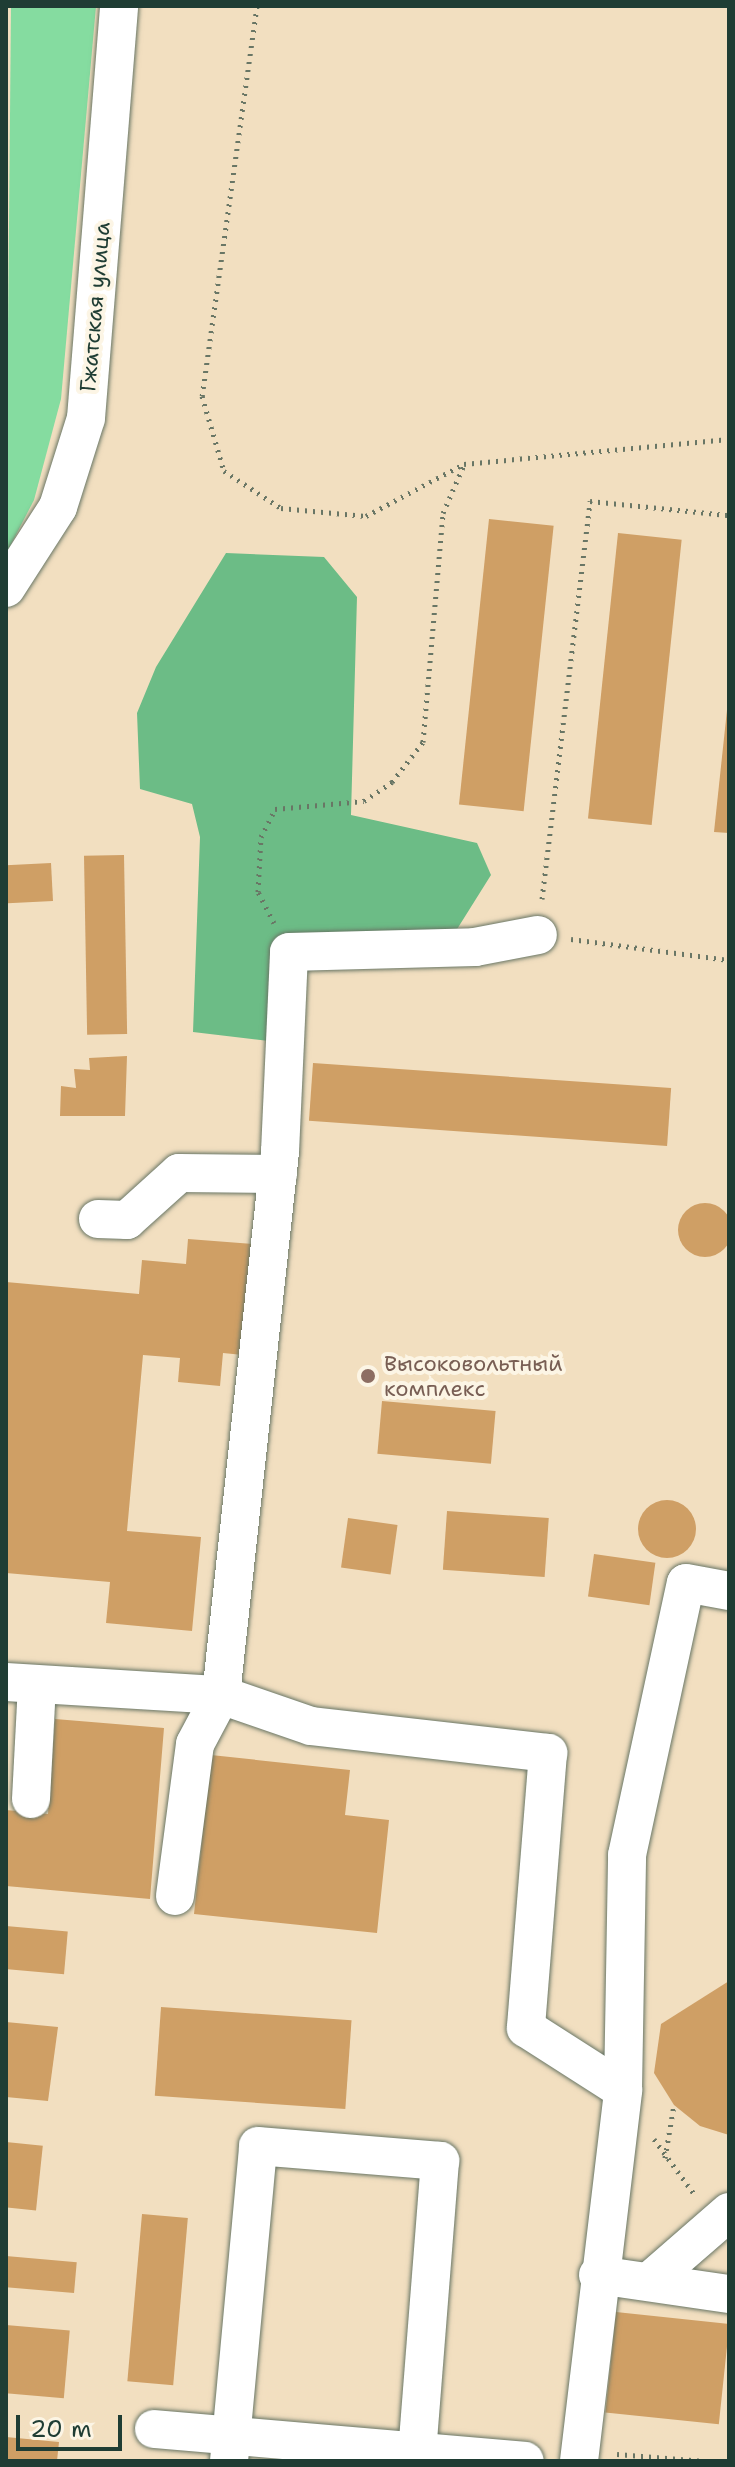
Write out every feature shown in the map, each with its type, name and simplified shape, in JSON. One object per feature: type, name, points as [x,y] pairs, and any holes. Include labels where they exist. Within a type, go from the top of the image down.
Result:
[{"type":"street","name":"Гжатская улица","points":[[6,588],[58,507],[86,418],[119,6]]},
{"type":"street","points":[[175,1896],[195,1744],[221,1695],[278,1174],[289,952],[475,947],[538,935]]},
{"type":"street","points":[[98,1219],[127,1220],[179,1173],[278,1174]]},
{"type":"street","points":[[579,2456],[598,2275],[623,2090],[627,1855],[686,1583],[729,1591]]},
{"type":"street","points":[[31,1799],[21,1683],[221,1695],[311,1726],[548,1753],[526,2028],[623,2090]]},
{"type":"street","points":[[230,2448],[258,2146],[440,2161],[417,2451]]},
{"type":"street","points":[[652,2279],[723,2216]]},
{"type":"street","points":[[598,2275],[652,2279],[729,2294]]},
{"type":"street","points":[[154,2429],[230,2448],[417,2451],[525,2461]]},
{"type":"path","points":[[257,6],[202,396],[224,471],[281,508],[366,516],[464,464],[729,439]]},
{"type":"path","points":[[289,952],[258,892],[261,837],[275,809],[364,801],[392,782],[423,742],[443,513],[464,464]]},
{"type":"path","points":[[729,515],[590,501],[538,935],[729,960]]},
{"type":"path","points":[[623,2090],[665,2158],[723,2216]]},
{"type":"path","points":[[665,2158],[674,2105]]},
{"type":"path","points":[[579,2456],[705,2461]]},
{"type":"green space","points":[[11,6],[96,6],[61,399],[34,500],[6,554]]},
{"type":"green space","points":[[226,553],[324,557],[357,597],[351,815],[477,843],[491,875],[454,934],[310,940],[269,1041],[193,1032],[200,837],[192,804],[140,789],[137,713],[156,667]]},
{"type":"building","points":[[489,519],[554,526],[524,811],[459,804]]},
{"type":"building","points":[[618,533],[682,540],[652,825],[588,818]]},
{"type":"building","points":[[729,711],[729,833],[714,832]]},
{"type":"building","points":[[124,855],[127,1034],[87,1035],[84,856]]},
{"type":"building","points":[[51,863],[53,901],[8,903],[6,865]]},
{"type":"building","points":[[127,1056],[125,1116],[60,1116],[61,1086],[76,1088],[74,1069],[90,1070],[89,1058]]},
{"type":"building","points":[[313,1063],[671,1088],[667,1146],[309,1121]]},
{"type":"building","points":[[705,1203],[724,1211],[732,1230],[724,1249],[705,1257],[686,1249],[678,1230],[686,1211]]},
{"type":"building","points":[[188,1239],[253,1244],[243,1355],[223,1353],[220,1386],[178,1382],[180,1358],[143,1355],[127,1531],[201,1537],[192,1631],[106,1623],[110,1582],[6,1573],[6,1282],[139,1294],[142,1260],[186,1264]]},
{"type":"building","points":[[382,1401],[496,1411],[491,1464],[377,1454]]},
{"type":"building","points":[[667,1500],[678,1502],[687,1509],[694,1518],[694,1540],[687,1549],[678,1556],[667,1558],[656,1556],[647,1549],[640,1540],[638,1529],[640,1518],[647,1509],[656,1502]]},
{"type":"building","points":[[447,1511],[549,1518],[545,1577],[443,1570]]},
{"type":"building","points":[[348,1518],[398,1525],[391,1574],[341,1568]]},
{"type":"building","points":[[594,1554],[655,1563],[649,1605],[588,1597]]},
{"type":"building","points":[[55,1719],[164,1728],[150,1899],[6,1886],[6,1810],[48,1814]]},
{"type":"building","points":[[211,1755],[350,1770],[345,1815],[389,1820],[377,1933],[194,1914]]},
{"type":"building","points":[[6,1926],[68,1931],[64,1974],[6,1969]]},
{"type":"building","points":[[729,1981],[729,2135],[700,2126],[674,2105],[654,2073],[661,2024]]},
{"type":"building","points":[[161,2007],[352,2020],[345,2109],[155,2096]]},
{"type":"building","points":[[6,2022],[58,2027],[48,2101],[6,2097]]},
{"type":"building","points":[[6,2142],[43,2146],[36,2211],[6,2207]]},
{"type":"building","points":[[142,2214],[188,2218],[173,2385],[127,2381]]},
{"type":"building","points":[[6,2256],[77,2262],[74,2293],[6,2287]]},
{"type":"building","points":[[616,2312],[729,2324],[719,2424],[605,2412]]},
{"type":"building","points":[[6,2325],[70,2331],[64,2398],[6,2393]]},
{"type":"building","points":[[6,2437],[59,2442],[57,2461],[6,2461]]},
{"type":"place","name":"Высоковольтный комплекc","points":[[368,1376]]}]
